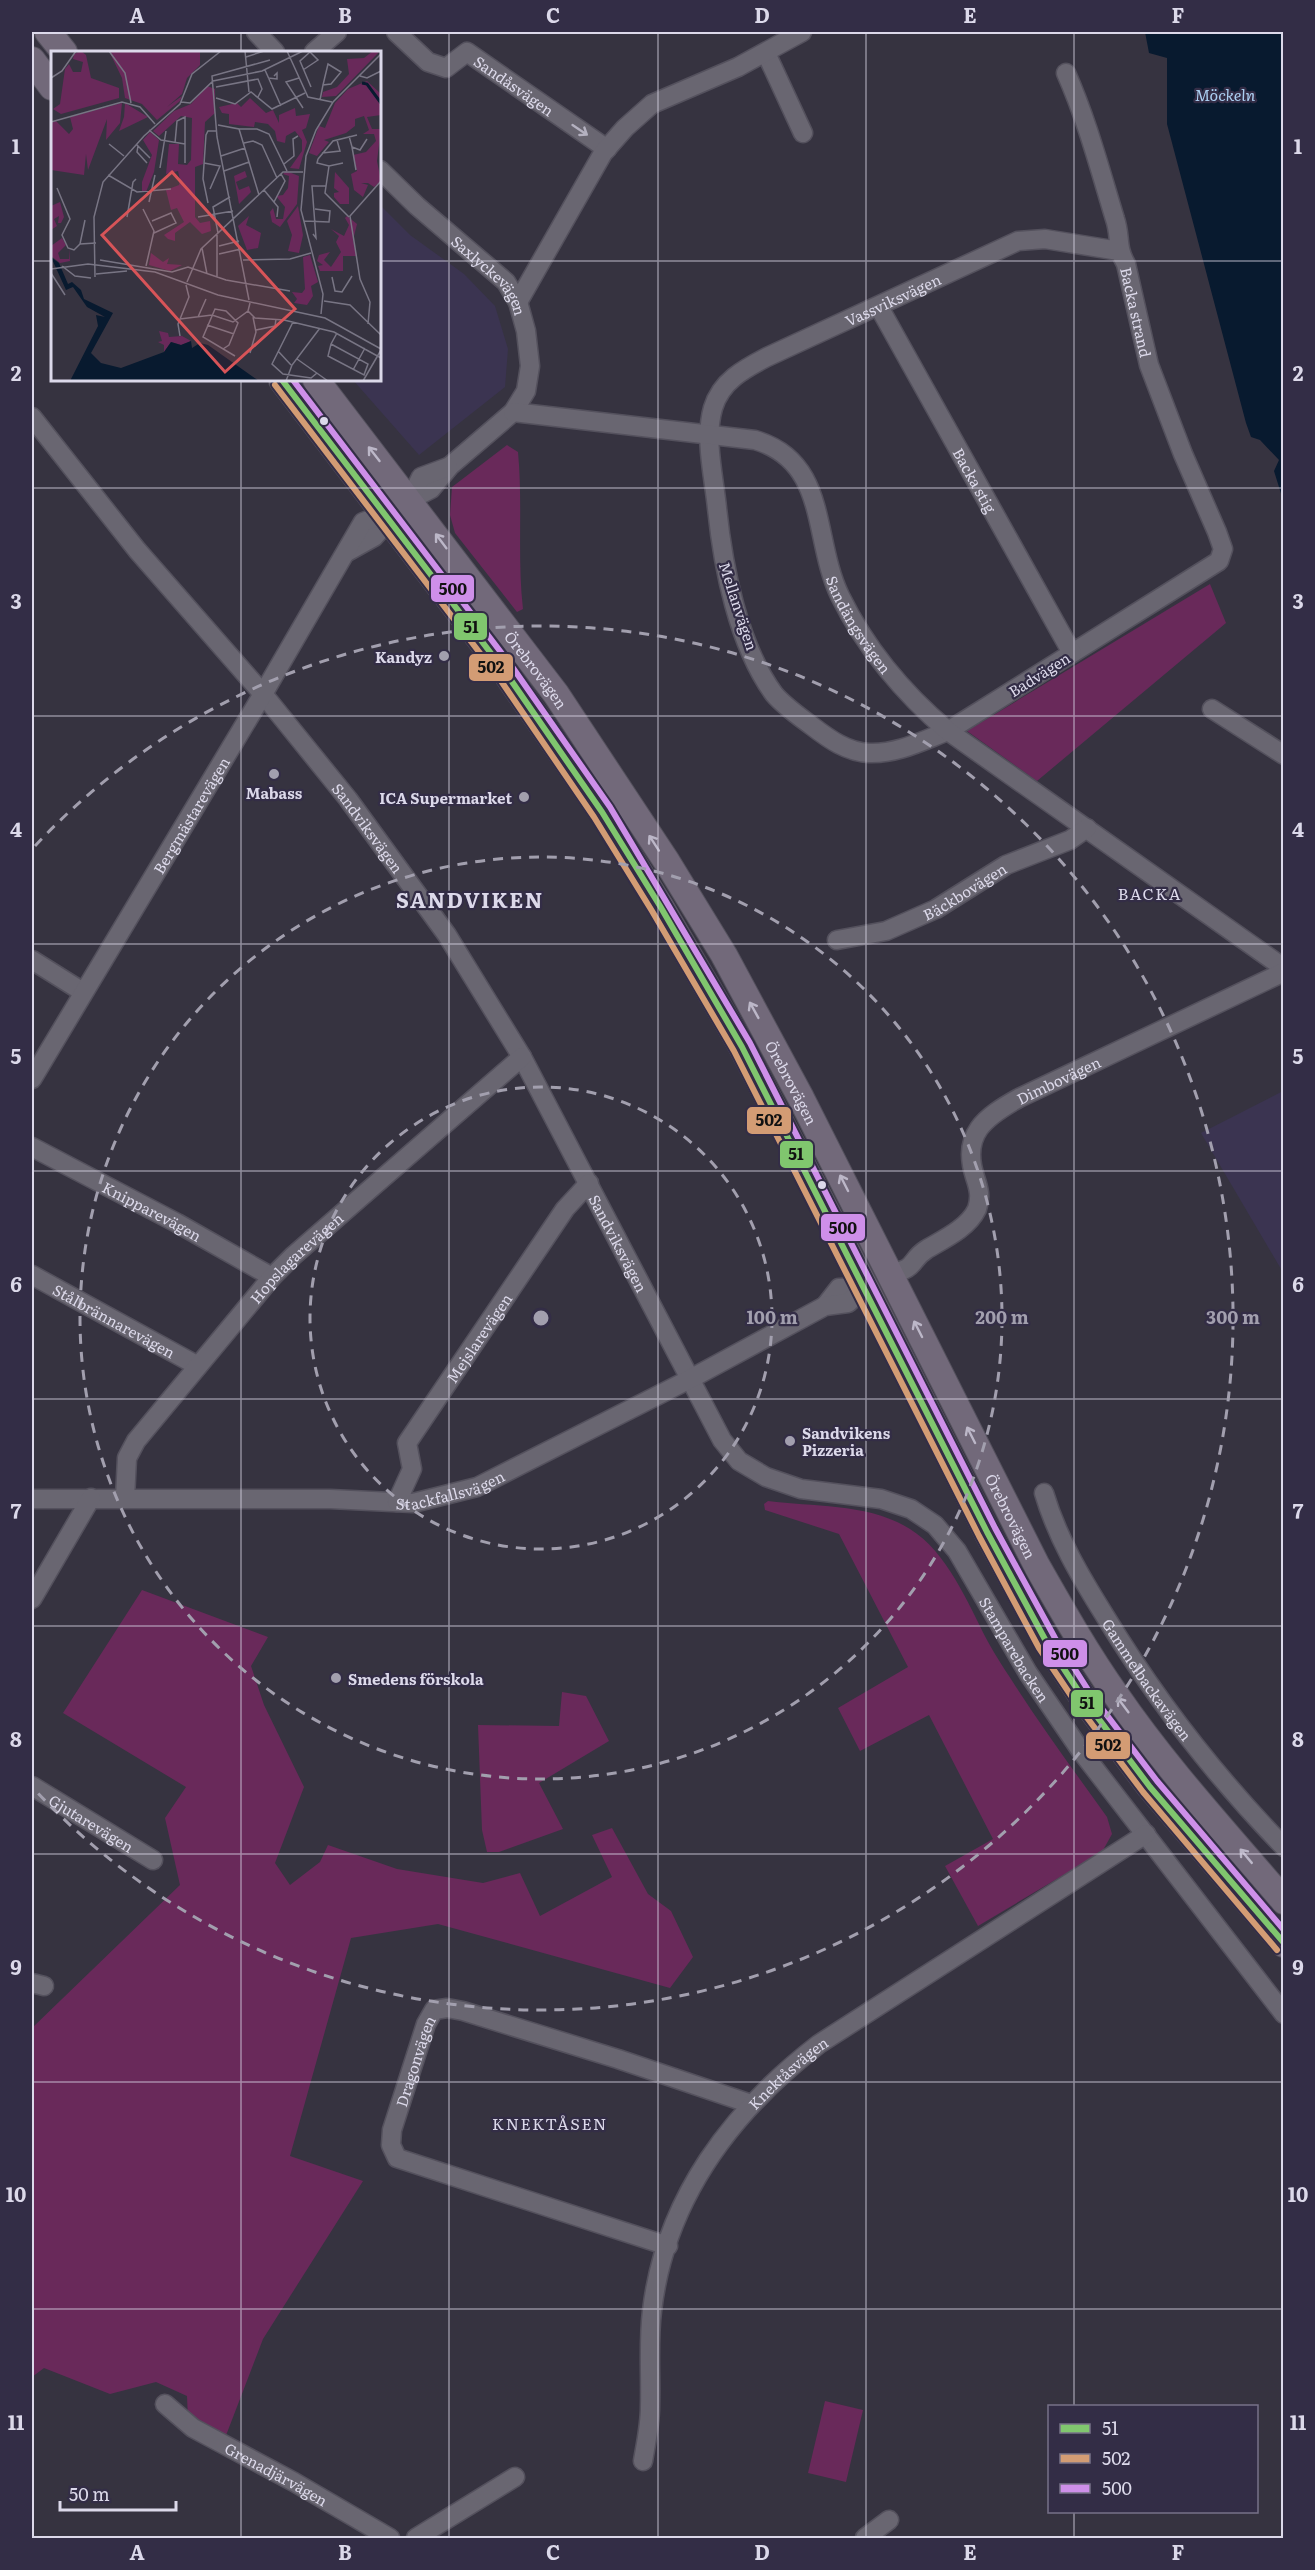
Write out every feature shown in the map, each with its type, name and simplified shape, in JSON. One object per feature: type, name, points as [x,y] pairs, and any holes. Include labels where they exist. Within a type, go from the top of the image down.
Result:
[{"type":"highway","points":[[48,32],[63,51]]},
{"type":"highway","points":[[32,60],[51,86]]},
{"type":"highway","name":"Örebrovägen","points":[[283,381],[506,673],[602,812],[742,1047],[987,1532],[1047,1643],[1083,1698],[1150,1787],[1284,1944]]},
{"type":"highway","name":"Örebrovägen","points":[[317,381],[410,500],[556,694],[667,862],[724,955],[801,1098],[1037,1566],[1067,1620],[1139,1727],[1284,1901]]},
{"type":"highway","points":[[390,519],[410,500]]},
{"type":"highway","points":[[865,1287],[890,1273]]},
{"type":"street","points":[[256,32],[273,51]]},
{"type":"street","points":[[315,51],[337,32]]},
{"type":"street","name":"Sandåsvägen","points":[[396,32],[428,62],[446,69],[467,52],[607,149]]},
{"type":"street","points":[[518,302],[607,149],[625,128],[652,104],[766,53],[802,32]]},
{"type":"street","points":[[766,53],[803,133]]},
{"type":"street","name":"Backa strand","points":[[1066,73],[1081,106],[1117,227],[1119,251],[1126,264],[1149,365],[1223,549]]},
{"type":"street","name":"Saxlyckevägen","points":[[381,171],[417,206],[506,282],[518,302],[526,332],[530,366],[526,391],[513,412]]},
{"type":"street","name":"Vassviksvägen","points":[[710,434],[713,409],[722,389],[740,372],[767,357],[1018,242],[1045,239],[1119,251]]},
{"type":"street","name":"Backa stig","points":[[879,307],[1072,653]]},
{"type":"street","points":[[410,500],[421,477],[450,466],[513,412]]},
{"type":"street","name":"Sandängsvägen","points":[[513,412],[755,440],[773,445],[787,455],[799,467],[808,483],[823,547],[840,597],[894,680],[920,708],[948,731],[1284,970]]},
{"type":"street","name":"Sandviksvägen","points":[[32,417],[137,550],[263,694],[348,799],[447,935],[522,1057],[692,1378]]},
{"type":"street","name":"Mellanvägen","points":[[710,434],[721,550],[728,585],[741,623],[758,664],[775,695],[836,744]]},
{"type":"street","name":"Bergmästarevägen","points":[[32,1079],[263,694],[363,522],[374,518],[390,519]]},
{"type":"street","name":"Badvägen","points":[[836,744],[868,753],[899,750],[948,731],[1219,561],[1223,549]]},
{"type":"street","points":[[1212,709],[1284,755]]},
{"type":"street","name":"Bäckbovägen","points":[[837,940],[886,931],[936,909],[1006,865],[1070,840],[1087,828]]},
{"type":"street","points":[[32,960],[84,992]]},
{"type":"street","name":"Dimbovägen","points":[[890,1273],[912,1266],[921,1253],[964,1226],[976,1209],[980,1190],[971,1151],[976,1130],[993,1112],[1284,970]]},
{"type":"street","name":"Hopslagarevägen","points":[[125,1498],[127,1458],[136,1441],[272,1277],[315,1236],[522,1057]]},
{"type":"street","name":"Knipparevägen","points":[[32,1147],[177,1222],[272,1277]]},
{"type":"street","name":"Mejslarevägen","points":[[397,1502],[412,1469],[407,1443],[565,1209],[589,1183]]},
{"type":"street","name":"Stålbrännarevägen","points":[[32,1275],[198,1366]]},
{"type":"street","name":"Stackfallsvägen","points":[[32,1499],[330,1499],[413,1503],[477,1487],[692,1378],[825,1306],[839,1287],[865,1287]]},
{"type":"street","name":"Stamparebacken","points":[[692,1378],[708,1416],[722,1440],[739,1461],[766,1477],[801,1489],[881,1499],[910,1509],[935,1526],[957,1551],[1028,1673],[1074,1742],[1284,2014]]},
{"type":"street","name":"Gammelbackavägen","points":[[1044,1493],[1053,1523],[1078,1571],[1136,1666],[1186,1736],[1220,1778],[1284,1848]]},
{"type":"street","points":[[32,1599],[91,1498]]},
{"type":"street","name":"Gjutarevägen","points":[[32,1786],[153,1860]]},
{"type":"street","name":"Knektåsvägen","points":[[643,2461],[650,2408],[649,2356],[652,2310],[668,2246],[691,2191],[730,2127],[785,2070],[819,2044],[1146,1834]]},
{"type":"street","name":"Dragonvägen","points":[[668,2246],[397,2158],[391,2145],[392,2130],[426,2024],[434,2010],[447,2007],[463,2011],[618,2059],[750,2104]]},
{"type":"street","name":"Grenadjärvägen","points":[[165,2403],[193,2428],[294,2482],[390,2538]]},
{"type":"street","points":[[416,2538],[515,2477]]},
{"type":"street","points":[[865,2538],[888,2520]]},
{"type":"shaded area","points":[[381,206],[410,235],[464,274],[495,306],[508,349],[505,387],[419,455],[354,381],[381,381]]},
{"type":"shaded area","points":[[507,445],[518,452],[523,609],[517,612],[455,533],[450,515],[452,487]]},
{"type":"shaded area","points":[[1210,584],[1226,623],[1037,781],[967,731]]},
{"type":"shaded area","points":[[1283,1091],[1284,1267],[1281,1269],[1201,1133]]},
{"type":"shaded area","points":[[768,1501],[841,1507],[877,1514],[910,1529],[935,1551],[955,1579],[1018,1690],[1107,1817],[1112,1834],[1102,1852],[978,1926],[945,1866],[993,1839],[929,1715],[860,1751],[838,1708],[908,1667],[839,1534],[765,1510],[764,1504]]},
{"type":"shaded area","points":[[142,1590],[268,1637],[251,1666],[264,1705],[304,1787],[275,1863],[290,1885],[320,1862],[328,1845],[397,1869],[483,1883],[520,1873],[540,1916],[612,1877],[592,1835],[612,1828],[648,1894],[671,1911],[693,1957],[670,1988],[438,1924],[351,1938],[290,2156],[363,2181],[263,2339],[225,2438],[188,2419],[187,2396],[156,2382],[110,2394],[44,2368],[32,2377],[32,2028],[180,1885],[165,1818],[186,1787],[63,1713]]},
{"type":"shaded area","points":[[562,1692],[586,1696],[609,1741],[539,1783],[563,1829],[499,1852],[487,1852],[482,1830],[478,1725],[559,1726]]},
{"type":"shaded area","points":[[825,2401],[863,2410],[846,2482],[808,2473]]},
{"type":"water","name":"Möckeln","points":[[1145,32],[1283,32],[1283,500],[1274,471],[1279,460],[1260,440],[1251,437],[1246,423],[1167,124],[1167,58],[1149,53]]},
{"type":"transit line","name":"51","points":[[283,381],[506,673],[602,812],[660,906],[742,1047],[987,1532],[1047,1643],[1083,1698],[1150,1787],[1284,1943]]},
{"type":"transit line","name":"500","points":[[294,381],[513,668],[610,807],[750,1043],[995,1528],[1055,1638],[1090,1693],[1157,1781],[1284,1930]]},
{"type":"transit line","name":"502","points":[[275,385],[499,678],[594,817],[652,911],[734,1051],[979,1536],[1039,1648],[1076,1703],[1143,1792],[1277,1950]]},
{"type":"place","name":"Kandyz","points":[[444,656]]},
{"type":"place","name":"Mabass","points":[[274,774]]},
{"type":"place","name":"ICA Supermarket","points":[[524,797]]},
{"type":"place","name":"Sandvikens Pizzeria","points":[[790,1441]]},
{"type":"place","name":"Smedens förskola","points":[[336,1678]]},
{"type":"district","name":"BACKA","points":[[1150,893]]},
{"type":"district","name":"SANDVIKEN","points":[[470,898]]},
{"type":"district","name":"KNEKTÅSEN","points":[[550,2123]]}]
